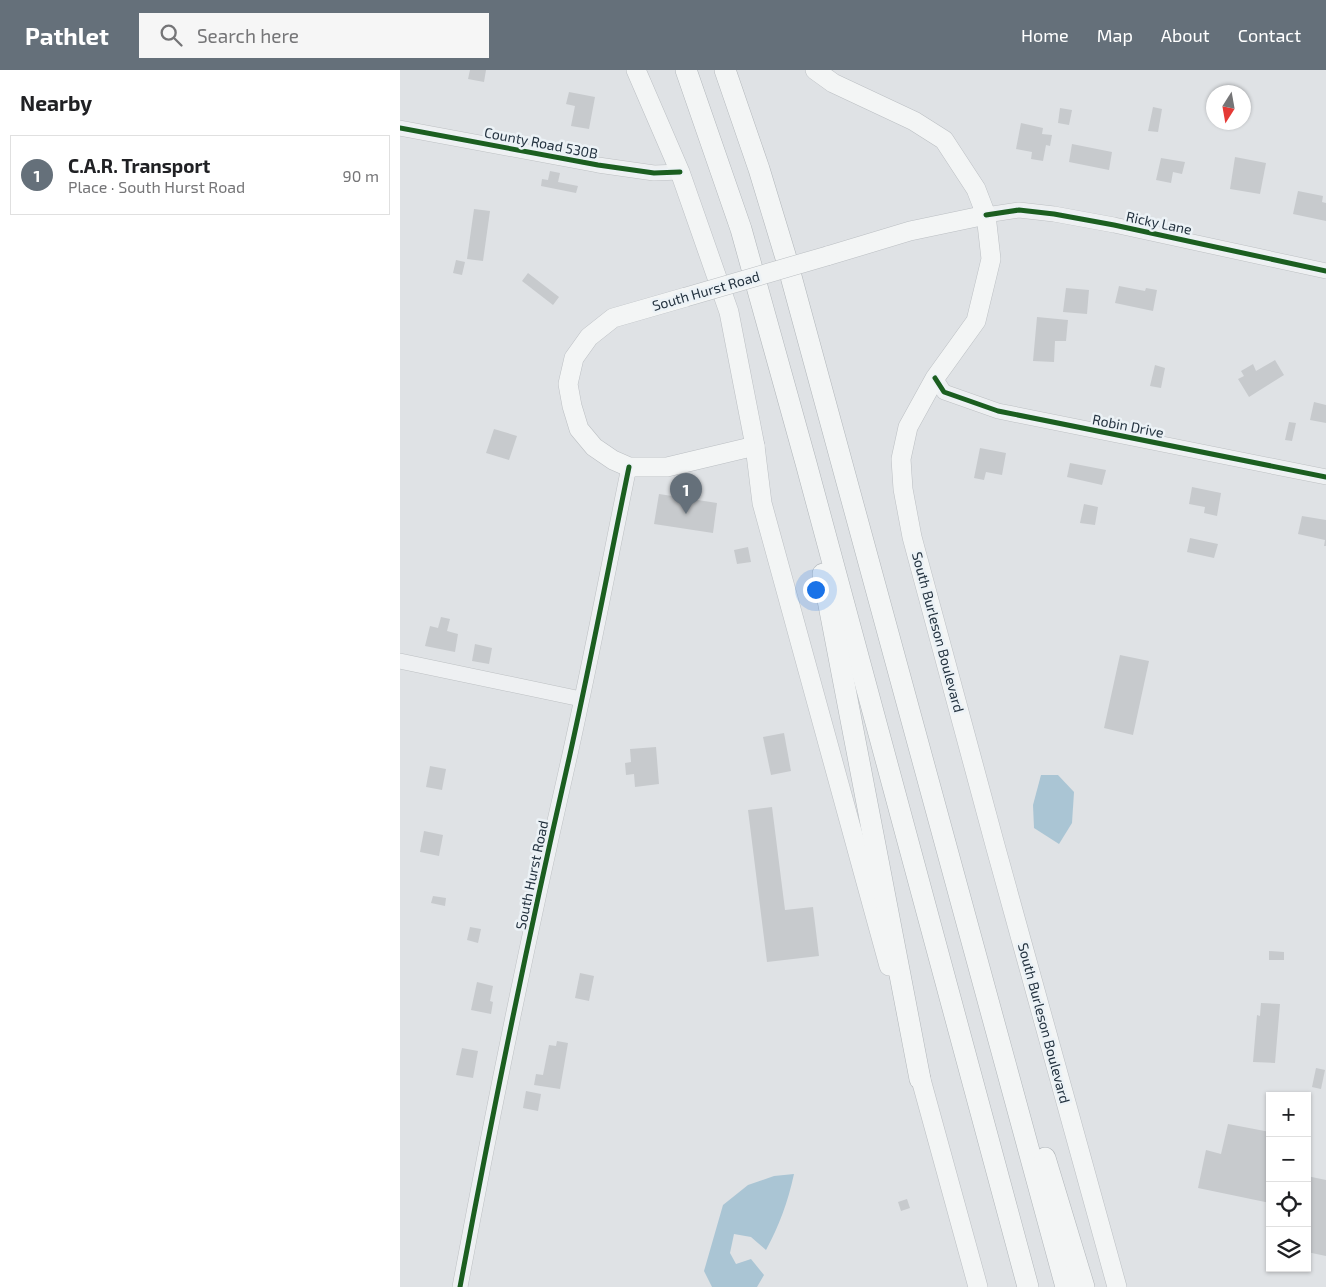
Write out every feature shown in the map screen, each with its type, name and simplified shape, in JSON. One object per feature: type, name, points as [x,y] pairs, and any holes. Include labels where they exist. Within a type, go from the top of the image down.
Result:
[{"type":"highway","points":[[686,70],[741,229],[1028,1287]]},
{"type":"highway","points":[[725,70],[786,258],[1066,1287]]},
{"type":"highway","points":[[806,463],[816,543],[920,1079]]},
{"type":"highway","points":[[993,1017],[1012,1048],[1084,1287]]},
{"type":"main road","points":[[636,70],[680,172],[729,312],[755,446],[762,503],[978,1287]]},
{"type":"main road","name":"South Burleson Boulevard","points":[[815,70],[833,83],[914,121],[944,140],[976,189],[986,214],[991,259],[976,321],[935,378],[908,427],[901,459],[903,489],[912,537],[1117,1287]]},
{"type":"main road","name":"South Hurst Road","points":[[755,446],[667,467],[628,467],[612,460],[594,447],[579,429],[568,384],[574,358],[589,337],[613,318],[910,231],[986,214]]},
{"type":"street","name":"County Road 530B","points":[[400,128],[598,165],[654,173],[680,172]]},
{"type":"street","name":"Ricky Lane","points":[[986,214],[1019,210],[1054,214],[1114,225],[1326,271]]},
{"type":"street","name":"Robin Drive","points":[[935,378],[944,392],[998,411],[1326,477]]},
{"type":"street","name":"South Hurst Road","points":[[460,1287],[507,1045],[581,699],[628,467]]},
{"type":"street","points":[[400,661],[581,699]]},
{"type":"water","points":[[1041,775],[1058,775],[1074,792],[1072,823],[1059,844],[1034,828],[1033,805]]},
{"type":"water","points":[[794,1174],[783,1214],[766,1250],[751,1237],[734,1234],[730,1253],[736,1264],[751,1259],[764,1275],[757,1287],[712,1287],[704,1271],[723,1205],[748,1185],[774,1176]]},
{"type":"building","points":[[470,70],[486,70],[484,82],[468,79]]},
{"type":"building","points":[[569,92],[595,97],[589,129],[571,126],[575,106],[566,104]]},
{"type":"building","points":[[1153,107],[1162,109],[1158,132],[1148,131]]},
{"type":"building","points":[[1060,108],[1072,110],[1069,125],[1058,123]]},
{"type":"building","points":[[1021,123],[1043,128],[1042,134],[1052,135],[1050,146],[1046,145],[1043,161],[1031,159],[1032,152],[1016,149]]},
{"type":"building","points":[[1072,144],[1112,152],[1109,170],[1069,162]]},
{"type":"building","points":[[1235,157],[1266,163],[1260,194],[1230,189]]},
{"type":"building","points":[[1161,158],[1185,162],[1182,174],[1173,172],[1171,183],[1156,180]]},
{"type":"building","points":[[550,171],[560,173],[558,182],[578,186],[576,193],[541,186],[542,179],[548,180]]},
{"type":"building","points":[[1298,191],[1323,196],[1322,202],[1326,203],[1326,221],[1293,214]]},
{"type":"building","points":[[474,209],[490,211],[483,261],[467,259]]},
{"type":"building","points":[[456,260],[465,262],[462,275],[453,273]]},
{"type":"building","points":[[528,273],[559,297],[553,305],[522,281]]},
{"type":"building","points":[[1119,286],[1145,291],[1146,288],[1157,290],[1153,311],[1115,303]]},
{"type":"building","points":[[1066,288],[1089,290],[1087,314],[1063,312]]},
{"type":"building","points":[[1037,317],[1068,320],[1066,341],[1055,341],[1054,362],[1033,361]]},
{"type":"building","points":[[1275,360],[1284,375],[1249,397],[1238,379],[1244,376],[1241,371],[1253,364],[1256,371]]},
{"type":"building","points":[[1155,365],[1165,368],[1161,388],[1150,386]]},
{"type":"building","points":[[1314,402],[1326,405],[1326,423],[1310,420]]},
{"type":"building","points":[[1289,422],[1296,423],[1292,441],[1285,440]]},
{"type":"building","points":[[494,429],[517,436],[509,460],[486,453]]},
{"type":"building","points":[[980,448],[1006,453],[1002,475],[986,472],[984,480],[974,478]]},
{"type":"building","points":[[1070,463],[1106,470],[1102,485],[1067,477]]},
{"type":"building","points":[[1192,487],[1221,493],[1217,516],[1204,513],[1205,507],[1189,504]]},
{"type":"building","points":[[659,494],[717,503],[713,533],[654,524]]},
{"type":"building","points":[[1084,504],[1098,507],[1095,525],[1080,523]]},
{"type":"building","points":[[1302,516],[1326,520],[1326,546],[1324,546],[1325,540],[1298,534]]},
{"type":"building","points":[[1190,538],[1218,544],[1214,558],[1187,552]]},
{"type":"building","points":[[748,547],[751,562],[737,564],[734,550]]},
{"type":"building","points":[[441,617],[450,619],[447,631],[458,634],[455,652],[425,646],[430,626],[438,628]]},
{"type":"building","points":[[475,644],[492,648],[489,664],[472,661]]},
{"type":"building","points":[[1120,655],[1149,661],[1133,735],[1104,728]]},
{"type":"building","points":[[784,733],[791,771],[771,775],[763,737]]},
{"type":"building","points":[[656,747],[659,784],[635,787],[634,774],[626,775],[625,763],[631,762],[630,749]]},
{"type":"building","points":[[430,766],[446,769],[442,790],[426,787]]},
{"type":"building","points":[[772,807],[785,910],[813,907],[819,956],[767,962],[748,810]]},
{"type":"building","points":[[424,831],[443,835],[439,856],[420,852]]},
{"type":"building","points":[[433,896],[446,898],[445,906],[431,903]]},
{"type":"building","points":[[470,927],[481,929],[478,943],[467,940]]},
{"type":"building","points":[[1269,951],[1284,952],[1284,960],[1269,960]]},
{"type":"building","points":[[580,973],[594,976],[589,1001],[575,998]]},
{"type":"building","points":[[477,982],[493,986],[490,1001],[493,1002],[491,1014],[471,1010]]},
{"type":"building","points":[[1261,1003],[1280,1004],[1275,1063],[1253,1062],[1257,1015],[1260,1016]]},
{"type":"building","points":[[557,1041],[568,1043],[560,1089],[534,1085],[536,1074],[543,1075],[549,1045],[556,1046]]},
{"type":"building","points":[[462,1048],[478,1051],[473,1078],[456,1075]]},
{"type":"building","points":[[1316,1068],[1325,1070],[1321,1089],[1312,1087]]},
{"type":"building","points":[[526,1091],[541,1094],[538,1111],[523,1108]]},
{"type":"building","points":[[1228,1124],[1266,1131],[1266,1202],[1198,1188],[1206,1150],[1221,1154]]},
{"type":"building","points":[[1311,1177],[1326,1180],[1326,1256],[1311,1253]]},
{"type":"building","points":[[907,1199],[910,1208],[901,1211],[898,1202]]},
{"type":"cycle path","points":[[400,128],[598,165],[654,173],[680,172]]},
{"type":"cycle path","points":[[986,215],[1019,210],[1054,214],[1114,225],[1326,271]]},
{"type":"cycle path","points":[[935,378],[944,392],[998,411],[1326,477]]},
{"type":"cycle path","points":[[460,1287],[510,1029],[583,696],[629,467]]},
{"type":"place","name":"C.A.R. Transport","points":[[686,514]]}]
